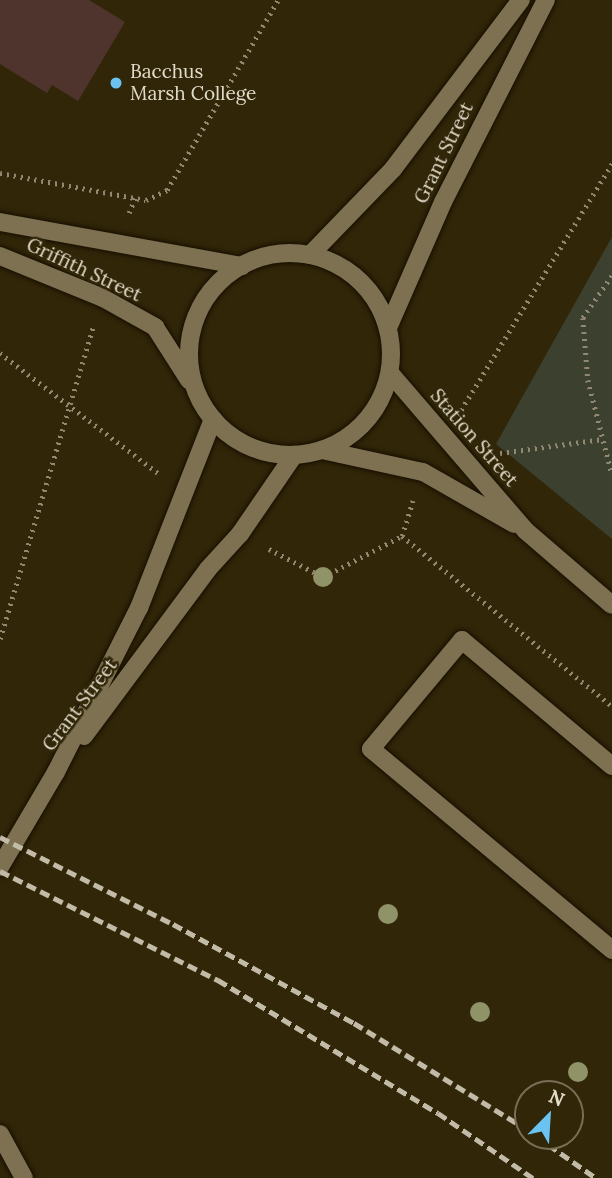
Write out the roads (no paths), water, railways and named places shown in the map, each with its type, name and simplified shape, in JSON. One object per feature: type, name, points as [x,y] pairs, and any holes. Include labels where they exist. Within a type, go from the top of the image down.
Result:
[{"type":"main road","name":"Grant Street","points":[[310,255],[393,169],[521,0]]},
{"type":"main road","name":"Grant Street","points":[[388,328],[443,202],[546,0]]},
{"type":"main road","name":"Griffith Street","points":[[0,222],[242,266]]},
{"type":"main road","points":[[271,255],[310,255],[354,276],[377,303],[388,328],[390,373],[367,419],[355,432],[321,450],[294,455],[273,454],[242,442],[213,419],[197,392],[189,362],[197,316],[215,287],[242,266],[271,255]]},
{"type":"main road","name":"Griffith Street","points":[[0,256],[103,298],[155,327],[197,392]]},
{"type":"main road","name":"Station Street","points":[[390,373],[526,531],[612,605]]},
{"type":"main road","name":"Grant Street","points":[[56,772],[139,608],[213,419]]},
{"type":"main road","name":"Station Street","points":[[321,450],[423,472],[526,531]]},
{"type":"main road","name":"Grant Street","points":[[56,772],[208,569],[240,534],[294,455]]},
{"type":"main road","points":[[612,766],[463,640],[371,749],[612,950]]},
{"type":"main road","points":[[0,867],[56,772]]},
{"type":"main road","points":[[0,1135],[24,1178]]},
{"type":"railway","points":[[0,837],[173,924],[354,1023],[514,1121]]},
{"type":"railway","points":[[0,871],[218,980],[438,1113],[533,1178]]},
{"type":"railway","points":[[556,1150],[596,1178]]},
{"type":"place","name":"Bacchus Marsh College","points":[[116,83]]}]
